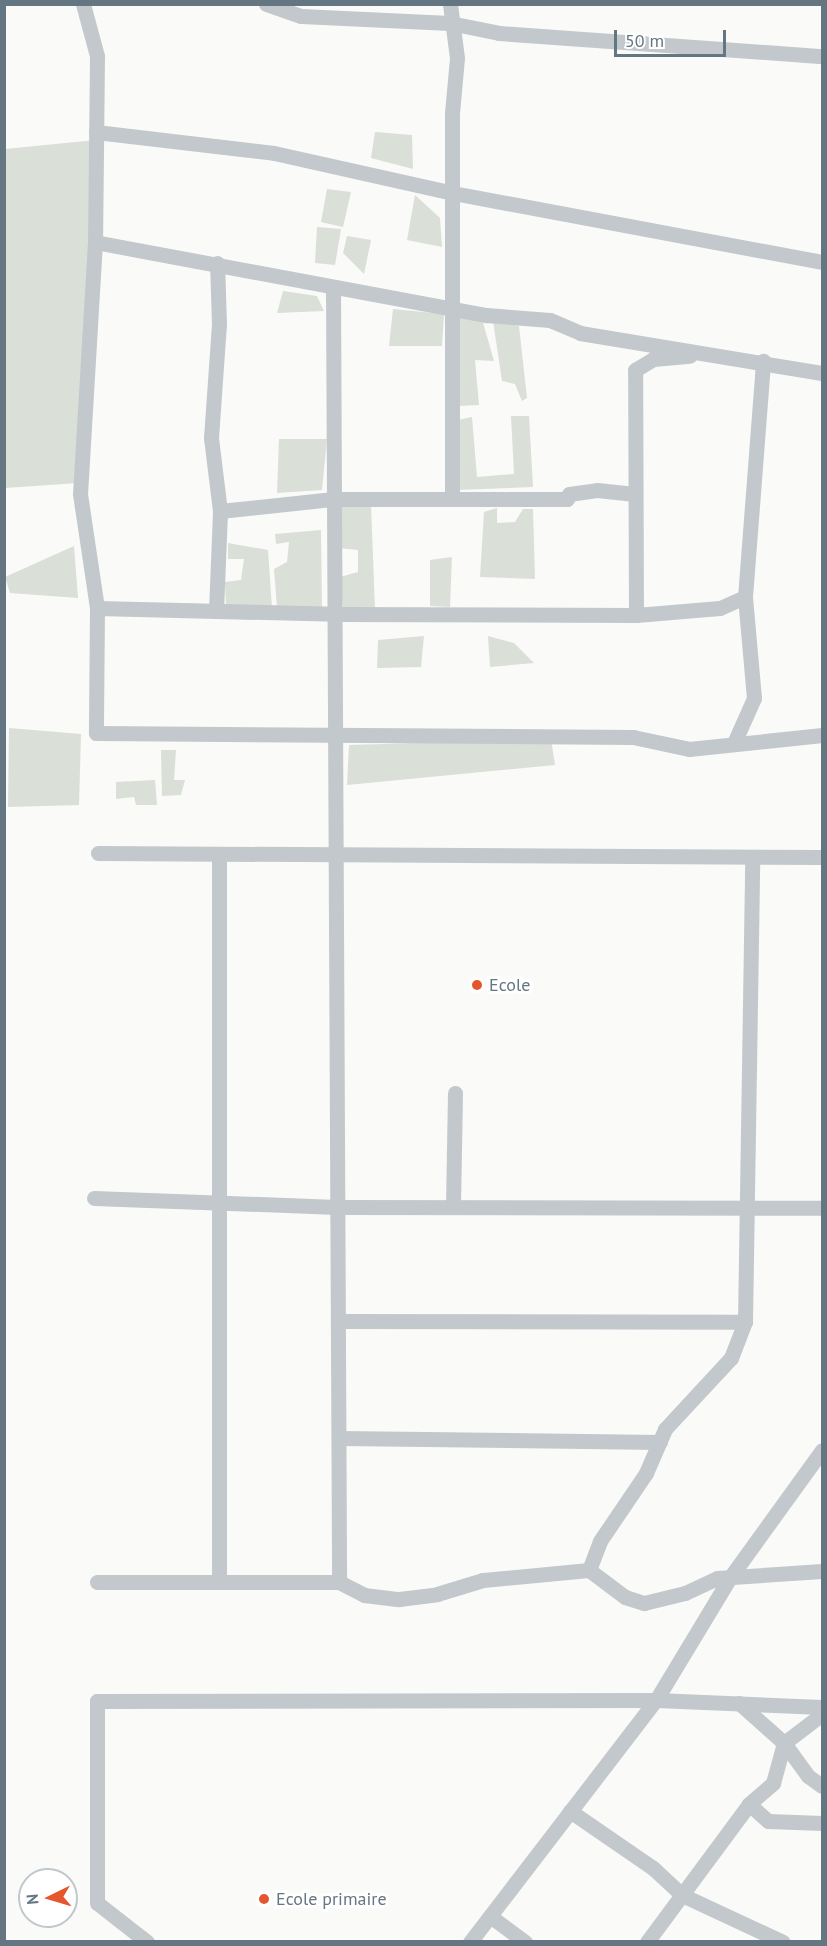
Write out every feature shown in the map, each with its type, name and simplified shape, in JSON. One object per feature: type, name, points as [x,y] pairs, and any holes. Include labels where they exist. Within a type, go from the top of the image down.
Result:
[{"type":"street","points":[[83,4],[97,56],[95,242],[80,494],[97,608],[96,733],[633,737],[688,749],[822,735]]},
{"type":"street","points":[[266,4],[301,16],[450,23],[499,33],[822,56]]},
{"type":"street","points":[[450,4],[450,23],[458,58],[452,113],[452,497]]},
{"type":"street","points":[[96,132],[274,153],[453,193],[822,262]]},
{"type":"street","points":[[95,242],[217,263],[333,287],[451,307],[550,320],[580,333],[763,361],[822,373]]},
{"type":"street","points":[[216,611],[220,512],[212,438],[219,325],[217,263]]},
{"type":"street","points":[[333,287],[335,614],[333,855],[339,1582]]},
{"type":"street","points":[[636,615],[635,370],[653,359],[716,354]]},
{"type":"street","points":[[734,743],[754,698],[745,597],[763,361]]},
{"type":"street","points":[[220,512],[333,499],[452,497],[567,499],[569,494],[597,490],[635,494]]},
{"type":"street","points":[[97,608],[335,614],[636,615],[720,608],[745,597]]},
{"type":"street","points":[[98,853],[219,856],[822,857]]},
{"type":"street","points":[[219,856],[219,1582]]},
{"type":"street","points":[[589,1570],[600,1541],[646,1473],[665,1429],[731,1358],[745,1322],[752,857]]},
{"type":"street","points":[[453,1207],[455,1093]]},
{"type":"street","points":[[94,1198],[337,1207],[822,1208]]},
{"type":"street","points":[[338,1321],[745,1322]]},
{"type":"street","points":[[339,1438],[660,1442]]},
{"type":"street","points":[[470,1941],[656,1700],[729,1579],[822,1450]]},
{"type":"street","points":[[97,1582],[339,1582],[364,1595],[399,1599],[437,1594],[483,1580],[589,1570],[625,1597],[644,1603],[685,1593],[713,1578],[729,1579],[822,1571]]},
{"type":"street","points":[[147,1941],[97,1903],[97,1701],[656,1700],[822,1707]]},
{"type":"street","points":[[739,1703],[784,1743],[808,1776],[822,1786]]},
{"type":"street","points":[[647,1941],[749,1804],[774,1783],[784,1743],[822,1714]]},
{"type":"street","points":[[749,1804],[768,1821],[822,1823]]},
{"type":"street","points":[[570,1811],[653,1868],[682,1894],[783,1941]]},
{"type":"street","points":[[490,1916],[525,1941]]},
{"type":"shaded area","points":[[375,132],[412,135],[413,169],[371,158]]},
{"type":"shaded area","points":[[96,140],[78,483],[5,488],[5,149]]},
{"type":"shaded area","points":[[327,189],[351,192],[343,227],[321,222]]},
{"type":"shaded area","points":[[415,195],[440,218],[442,247],[407,240]]},
{"type":"shaded area","points":[[317,227],[341,229],[335,265],[315,263]]},
{"type":"shaded area","points":[[347,236],[371,240],[364,274],[343,253]]},
{"type":"shaded area","points":[[283,291],[317,296],[324,311],[277,313]]},
{"type":"shaded area","points":[[393,309],[444,314],[442,346],[389,346]]},
{"type":"shaded area","points":[[458,314],[482,319],[494,361],[475,360],[479,405],[458,406]]},
{"type":"shaded area","points":[[493,321],[519,326],[527,398],[522,401],[515,384],[502,381]]},
{"type":"shaded area","points":[[511,416],[529,416],[533,487],[457,490],[458,420],[472,417],[477,477],[514,474]]},
{"type":"shaded area","points":[[279,439],[327,439],[322,490],[277,493]]},
{"type":"shaded area","points":[[340,505],[371,505],[375,609],[343,608],[340,577],[358,572],[358,550],[339,548]]},
{"type":"shaded area","points":[[497,508],[497,523],[515,522],[523,509],[533,509],[535,579],[480,577],[484,512]]},
{"type":"shaded area","points":[[321,530],[322,607],[277,607],[274,569],[287,562],[289,542],[276,544],[275,534]]},
{"type":"shaded area","points":[[228,543],[268,550],[272,608],[226,607],[225,582],[241,580],[244,559],[228,559]]},
{"type":"shaded area","points":[[74,546],[78,598],[10,593],[5,577]]},
{"type":"shaded area","points":[[452,557],[450,607],[430,606],[430,560]]},
{"type":"shaded area","points":[[424,636],[421,667],[377,668],[378,640]]},
{"type":"shaded area","points":[[488,636],[514,643],[534,663],[490,667]]},
{"type":"shaded area","points":[[9,728],[81,734],[79,805],[8,807]]},
{"type":"shaded area","points":[[551,739],[555,765],[347,785],[349,745]]},
{"type":"shaded area","points":[[161,750],[176,750],[174,780],[185,780],[181,795],[162,796]]},
{"type":"shaded area","points":[[155,780],[157,805],[136,805],[134,797],[116,799],[116,782]]},
{"type":"place","name":"Ecole","points":[[477,985]]},
{"type":"place","name":"Ecole primaire","points":[[264,1899]]}]
